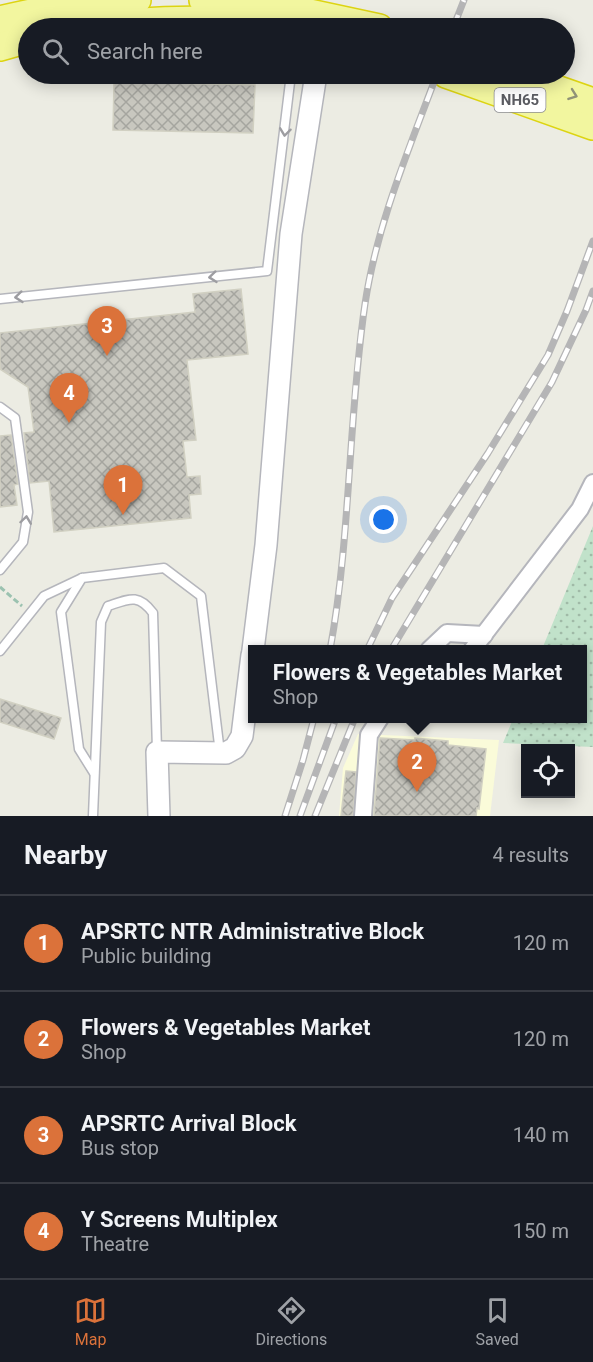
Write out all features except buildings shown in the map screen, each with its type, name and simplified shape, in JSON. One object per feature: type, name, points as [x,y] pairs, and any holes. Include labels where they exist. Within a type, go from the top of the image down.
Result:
[{"type":"highway","points":[[0,20],[75,6],[137,0]]},
{"type":"highway","points":[[203,0],[273,18]]},
{"type":"highway","points":[[0,47],[18,42]]},
{"type":"highway","name":"NH65","points":[[474,84],[593,126]]},
{"type":"highway","name":"NH65","points":[[542,84],[593,102]]},
{"type":"street","points":[[254,645],[267,534],[291,234],[314,84]]},
{"type":"street","points":[[476,645],[580,509],[593,483]]},
{"type":"street","points":[[434,645],[447,633],[484,635]]},
{"type":"street","points":[[159,816],[157,752],[226,753],[235,748],[242,736],[248,687]]},
{"type":"street","points":[[363,816],[369,735],[377,723]]},
{"type":"lane","points":[[0,299],[267,271],[290,84]]},
{"type":"lane","points":[[0,407],[15,418],[28,512],[23,542],[0,570]]},
{"type":"lane","points":[[0,651],[44,596],[82,578],[164,568],[201,596],[220,753]]},
{"type":"lane","points":[[82,578],[61,612],[79,749],[94,773]]},
{"type":"lane","points":[[93,816],[101,622],[108,606],[130,598],[145,602],[153,613],[157,752]]},
{"type":"path","points":[[0,587],[22,606]]},
{"type":"shaded area","points":[[593,526],[593,747],[575,746],[575,744],[503,743],[511,723],[587,723],[587,645],[544,645]]},
{"type":"shaded area","points":[[358,734],[499,740],[490,816],[339,816],[343,768]]},
{"type":"railway","points":[[457,18],[464,0]]},
{"type":"railway","points":[[331,645],[342,564],[359,347],[370,274],[395,187],[433,84]]},
{"type":"railway","points":[[369,645],[392,598],[488,453],[548,355],[593,241]]},
{"type":"railway","points":[[394,645],[552,382],[593,291]]},
{"type":"railway","points":[[285,816],[313,723]]},
{"type":"railway","points":[[300,816],[334,723]]},
{"type":"railway","points":[[315,816],[353,723]]},
{"type":"place","name":"APSRTC Arrival Block","points":[[107,356]]},
{"type":"place","name":"Y Screens Multiplex","points":[[69,423]]},
{"type":"place","name":"APSRTC NTR Administrative Block","points":[[123,515]]},
{"type":"place","name":"Flowers & Vegetables Market","points":[[417,792]]}]
